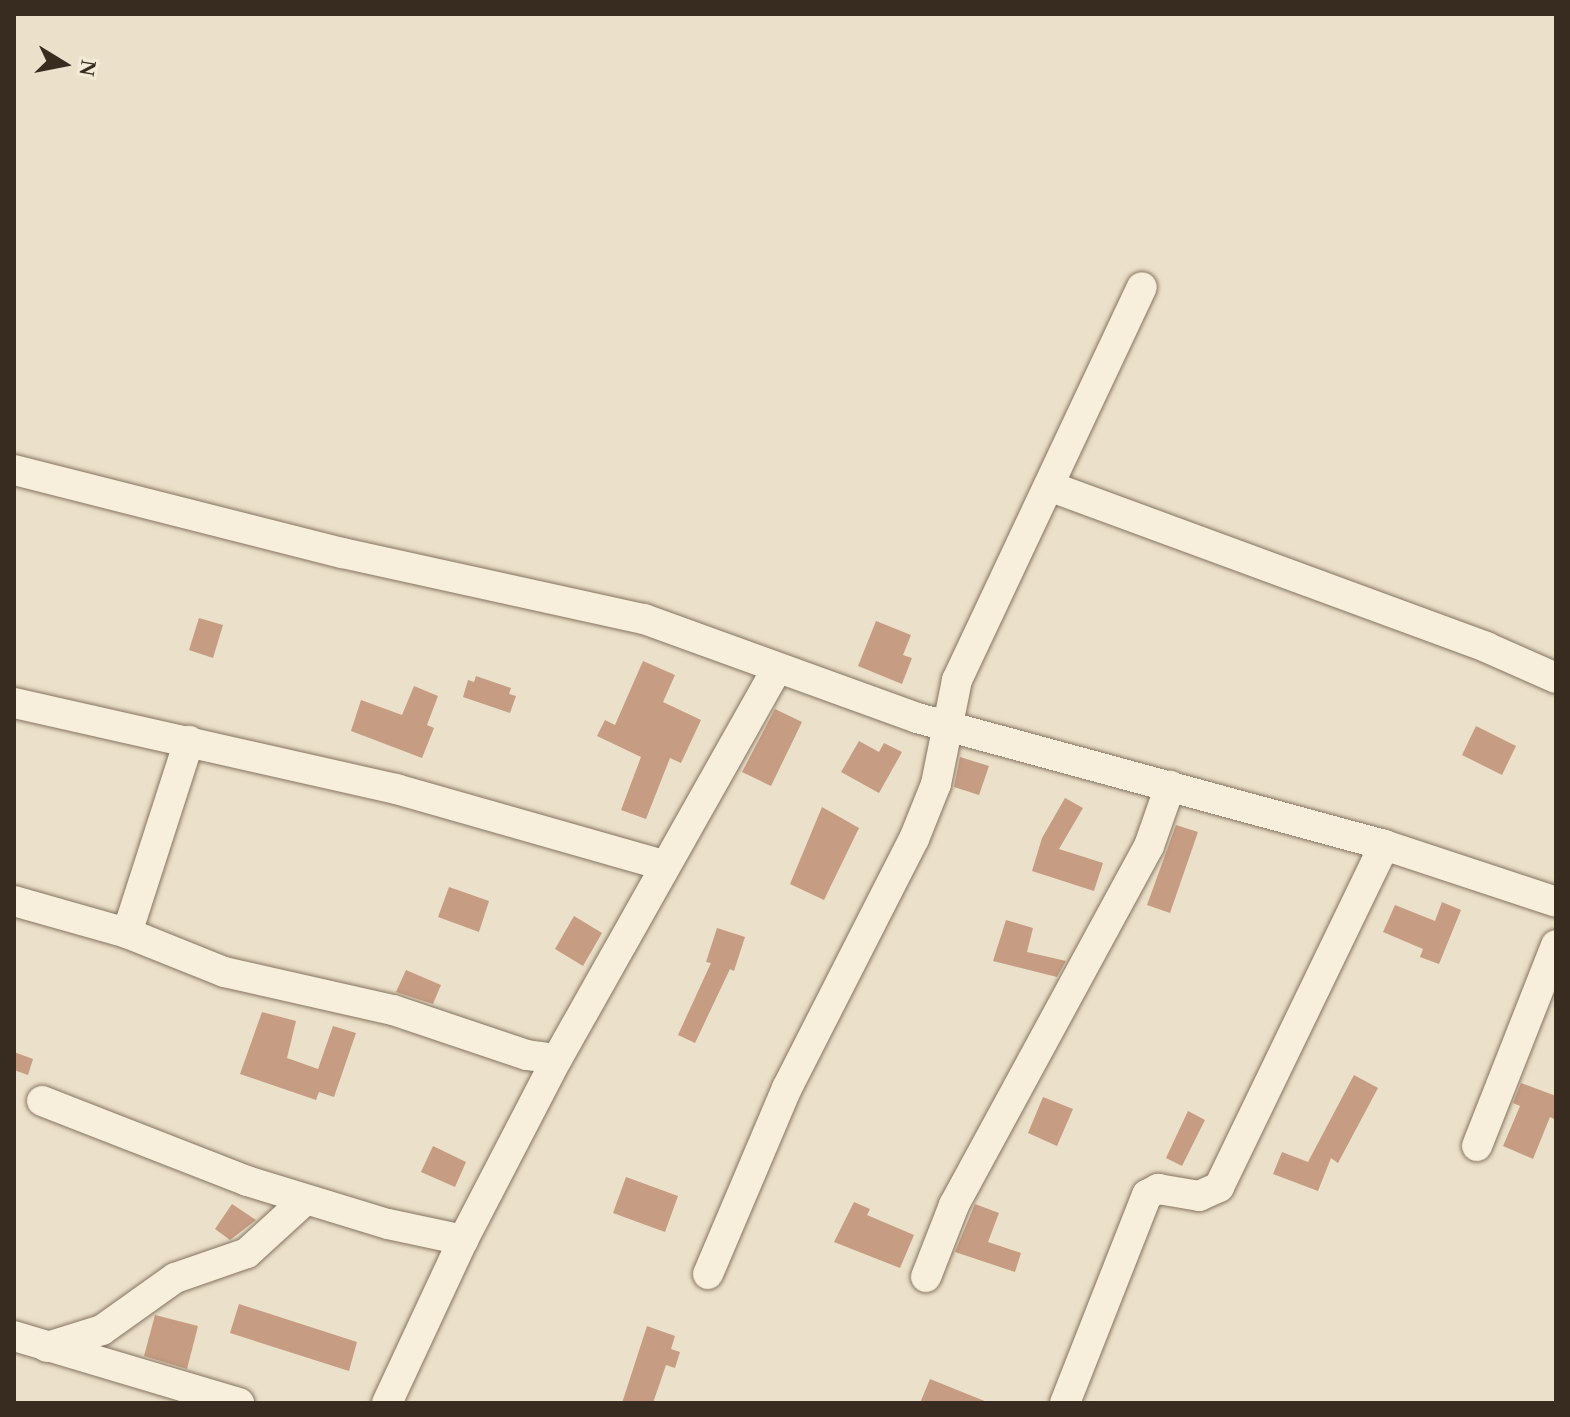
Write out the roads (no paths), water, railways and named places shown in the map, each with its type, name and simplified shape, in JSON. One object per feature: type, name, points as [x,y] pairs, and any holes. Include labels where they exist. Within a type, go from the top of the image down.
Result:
[{"type":"street","points":[[708,1274],[794,1075],[914,839],[936,784],[957,680],[1142,287]]},
{"type":"street","points":[[14,470],[343,553],[574,600],[644,619],[777,669],[946,726],[1384,845],[1556,902]]},
{"type":"street","points":[[1049,486],[1486,647],[1556,678]]},
{"type":"street","points":[[387,1403],[463,1240],[557,1059],[663,865],[777,669]]},
{"type":"street","points":[[14,703],[189,741],[507,817],[663,865]]},
{"type":"street","points":[[127,933],[189,741]]},
{"type":"street","points":[[926,1277],[954,1205],[1149,846],[1170,786]]},
{"type":"street","points":[[1065,1403],[1147,1195],[1158,1189],[1199,1196],[1219,1187],[1384,845]]},
{"type":"street","points":[[14,901],[127,933],[224,972],[393,1010],[527,1055],[557,1059]]},
{"type":"street","points":[[1477,1146],[1556,945]]},
{"type":"street","points":[[42,1101],[305,1200],[463,1240]]},
{"type":"street","points":[[47,1347],[102,1330],[175,1278],[247,1253],[305,1200]]},
{"type":"street","points":[[14,1336],[239,1403]]}]
